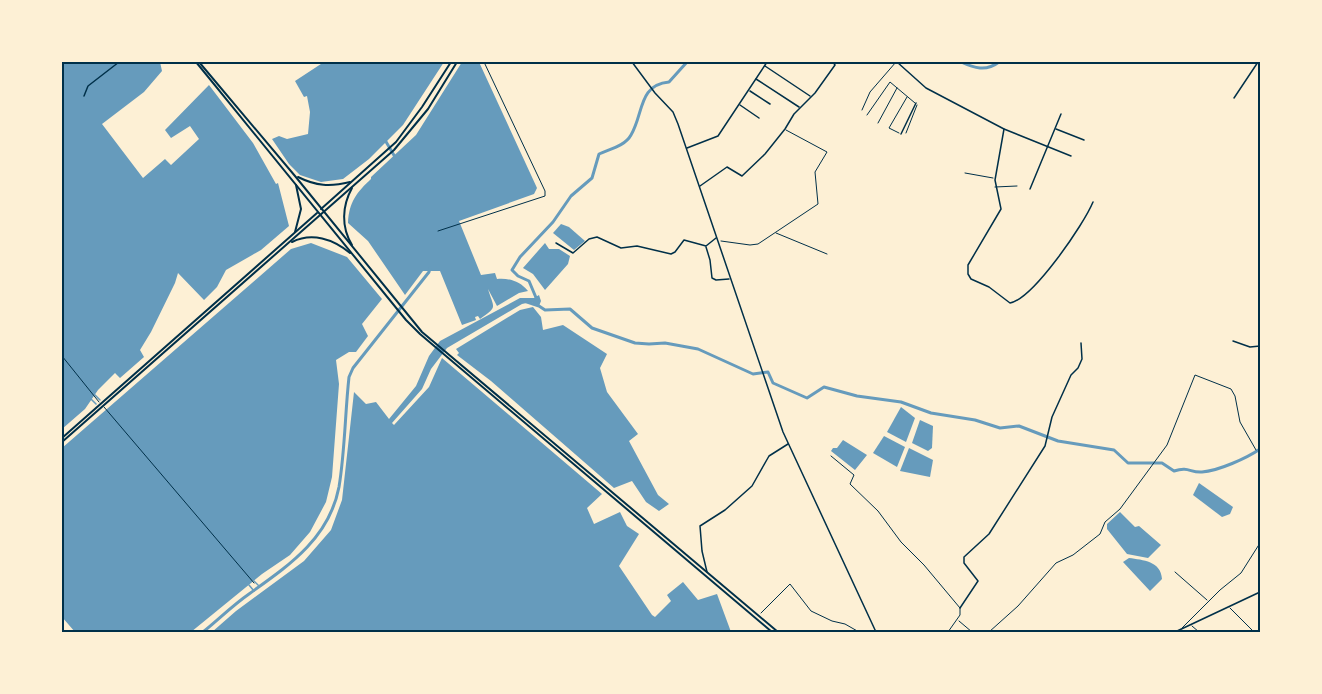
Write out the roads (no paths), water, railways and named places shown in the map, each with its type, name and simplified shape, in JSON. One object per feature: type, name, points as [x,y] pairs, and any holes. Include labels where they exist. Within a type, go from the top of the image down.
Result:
[{"type":"main road","points":[[197,62],[295,176],[398,307],[435,346],[715,582],[772,633]]},
{"type":"main road","points":[[197,62],[296,182],[317,212],[357,256]]},
{"type":"main road","points":[[102,405],[392,147],[404,133],[451,62]]},
{"type":"main road","points":[[62,440],[407,136],[457,62]]},
{"type":"main road","points":[[295,176],[321,186],[351,182]]},
{"type":"main road","points":[[294,234],[301,209],[296,182]]},
{"type":"main road","points":[[355,184],[348,195],[344,214],[349,240],[357,256]]},
{"type":"main road","points":[[286,244],[305,238],[325,239],[335,242],[357,256]]},
{"type":"main road","points":[[612,495],[778,633]]},
{"type":"street","points":[[84,96],[88,86],[119,62]]},
{"type":"street","points":[[632,62],[655,93],[673,112],[789,444],[876,633]]},
{"type":"street","points":[[687,148],[718,136],[767,62]]},
{"type":"street","points":[[700,186],[727,167],[742,176],[765,154],[799,108],[811,97],[835,65],[833,62]]},
{"type":"street","points":[[896,62],[926,88],[1004,129],[1071,156]]},
{"type":"street","points":[[1234,98],[1258,62]]},
{"type":"street","points":[[765,66],[811,97]]},
{"type":"street","points":[[756,79],[799,108]]},
{"type":"street","points":[[749,90],[770,104]]},
{"type":"street","points":[[901,135],[916,103]]},
{"type":"street","points":[[739,105],[759,118]]},
{"type":"street","points":[[1030,189],[1061,114]]},
{"type":"street","points":[[1055,128],[1084,140]]},
{"type":"street","points":[[1004,129],[995,178],[995,188],[1001,209],[968,265],[968,274],[971,279],[989,287],[1010,303],[1015,303],[1028,292],[1061,254],[1093,202]]},
{"type":"street","points":[[556,243],[573,253],[589,239],[597,237],[621,248],[637,246],[666,253],[675,252],[684,240],[706,246]]},
{"type":"street","points":[[706,246],[717,238]]},
{"type":"street","points":[[706,246],[712,278],[731,279]]},
{"type":"street","points":[[1233,341],[1250,347],[1260,346]]},
{"type":"street","points":[[960,608],[978,581],[964,562],[964,558],[991,531],[1045,446],[1052,417],[1071,375],[1078,368],[1082,359],[1081,343]]},
{"type":"street","points":[[708,573],[702,550],[700,526],[725,510],[745,492],[755,482],[758,472],[769,456],[789,444]]},
{"type":"street","points":[[1175,633],[1260,592]]},
{"type":"lane","points":[[438,231],[545,196],[484,62]]},
{"type":"lane","points":[[862,110],[870,92],[896,62]]},
{"type":"lane","points":[[867,115],[890,82],[916,103],[918,108],[906,133]]},
{"type":"lane","points":[[878,123],[897,88]]},
{"type":"lane","points":[[906,137],[889,128],[907,97]]},
{"type":"lane","points":[[718,241],[758,244],[818,204],[815,172],[827,152],[794,136],[785,129]]},
{"type":"lane","points":[[965,173],[995,178]]},
{"type":"lane","points":[[995,188],[1017,186]]},
{"type":"lane","points":[[774,232],[827,254]]},
{"type":"lane","points":[[62,356],[254,583]]},
{"type":"lane","points":[[988,633],[1018,606],[1056,563],[1073,555],[1100,534],[1105,522],[1120,509],[1167,444],[1193,376],[1196,375],[1231,389],[1235,396],[1240,422],[1256,450]]},
{"type":"lane","points":[[831,456],[854,475],[850,484],[878,511],[901,542],[924,565],[960,608],[960,615],[948,633]]},
{"type":"lane","points":[[1181,630],[1208,601],[1241,573],[1260,543]]},
{"type":"lane","points":[[1175,572],[1208,601]]},
{"type":"lane","points":[[758,616],[790,584],[811,611],[832,621],[845,624],[859,633]]},
{"type":"lane","points":[[1228,607],[1254,632]]},
{"type":"lane","points":[[957,620],[972,633]]},
{"type":"lane","points":[[1191,625],[1199,633]]},
{"type":"water","points":[[62,62],[160,62],[162,71],[144,92],[102,124],[143,178],[165,159],[171,165],[199,139],[190,126],[171,138],[165,130],[209,85],[253,143],[276,184],[278,183],[289,226],[261,250],[226,270],[217,287],[204,300],[178,273],[151,332],[140,350],[144,357],[120,378],[115,373],[98,390],[85,409],[62,429]]},
{"type":"water","points":[[324,62],[444,62],[403,125],[369,159],[343,179],[321,182],[300,175],[289,164],[272,139],[279,136],[287,139],[308,134],[310,112],[307,96],[304,97],[295,81]]},
{"type":"water","points":[[462,62],[479,62],[537,188],[534,194],[459,221],[481,275],[495,273],[497,279],[514,281],[528,291],[519,293],[497,306],[488,289],[493,304],[490,312],[480,319],[478,316],[475,317],[476,320],[462,325],[440,271],[423,271],[405,295],[368,241],[348,223],[352,203],[358,193],[371,177],[416,135]]},
{"type":"water","points":[[561,224],[569,227],[585,241],[574,250],[553,233]]},
{"type":"water","points":[[311,243],[347,257],[382,299],[362,324],[368,336],[356,352],[349,352],[336,360],[339,384],[332,477],[326,502],[310,532],[290,555],[262,574],[191,632],[75,632],[62,617],[62,448],[291,249]]},
{"type":"water","points":[[545,243],[549,249],[559,249],[570,256],[568,264],[545,290],[533,274],[523,268]]},
{"type":"water","points":[[539,295],[541,301],[539,306],[531,302],[522,304],[447,348],[431,369],[422,389],[392,423],[394,425],[429,387],[442,358],[602,494],[587,508],[594,524],[620,512],[627,526],[639,534],[619,566],[652,615],[655,617],[671,601],[667,595],[683,582],[698,600],[717,594],[731,632],[212,632],[236,611],[304,561],[331,530],[342,500],[354,392],[366,404],[376,402],[389,419],[416,386],[429,356],[440,341],[520,298],[534,298]]},
{"type":"water","points":[[533,307],[541,317],[543,330],[563,325],[607,354],[600,368],[607,392],[638,434],[629,441],[658,495],[669,504],[659,511],[646,502],[632,481],[614,488],[491,381],[457,355],[459,353],[456,349],[520,310]]},
{"type":"water","points":[[901,407],[915,418],[906,442],[887,432]]},
{"type":"water","points":[[920,420],[933,426],[932,448],[928,451],[912,443]]},
{"type":"water","points":[[884,436],[905,447],[897,467],[873,453]]},
{"type":"water","points":[[843,440],[867,455],[855,470],[831,451],[837,448]]},
{"type":"water","points":[[909,448],[933,460],[930,477],[900,471]]},
{"type":"water","points":[[1199,483],[1233,507],[1230,514],[1222,517],[1193,495]]},
{"type":"water","points":[[1120,512],[1135,527],[1139,526],[1161,545],[1148,558],[1127,554],[1107,529],[1107,524]]},
{"type":"water","points":[[1129,558],[1150,562],[1158,568],[1162,579],[1150,591],[1123,562]]},
{"type":"waterway","points":[[537,300],[529,281],[512,270],[520,257],[553,222],[571,196],[592,178],[599,154],[617,147],[628,139],[635,127],[643,101],[652,88],[669,82],[687,62]]},
{"type":"waterway","points":[[961,62],[980,68],[999,62]]},
{"type":"waterway","points":[[385,140],[395,157]]},
{"type":"waterway","points":[[203,632],[292,562],[305,550],[326,522],[339,487],[349,377],[353,368],[430,268]]},
{"type":"waterway","points":[[524,301],[545,310],[570,309],[592,328],[635,343],[665,343],[698,349],[753,374],[768,372],[773,383],[807,398],[824,387],[857,396],[901,402],[931,413],[975,420],[1000,428],[1019,426],[1058,441],[1114,450],[1128,463],[1162,463],[1174,471],[1186,469],[1202,472],[1232,464],[1260,449]]},
{"type":"waterway","points":[[94,394],[100,400]]},
{"type":"waterway","points":[[91,399],[96,404]]},
{"type":"waterway","points":[[254,581],[259,586]]},
{"type":"waterway","points":[[249,585],[254,591]]}]
